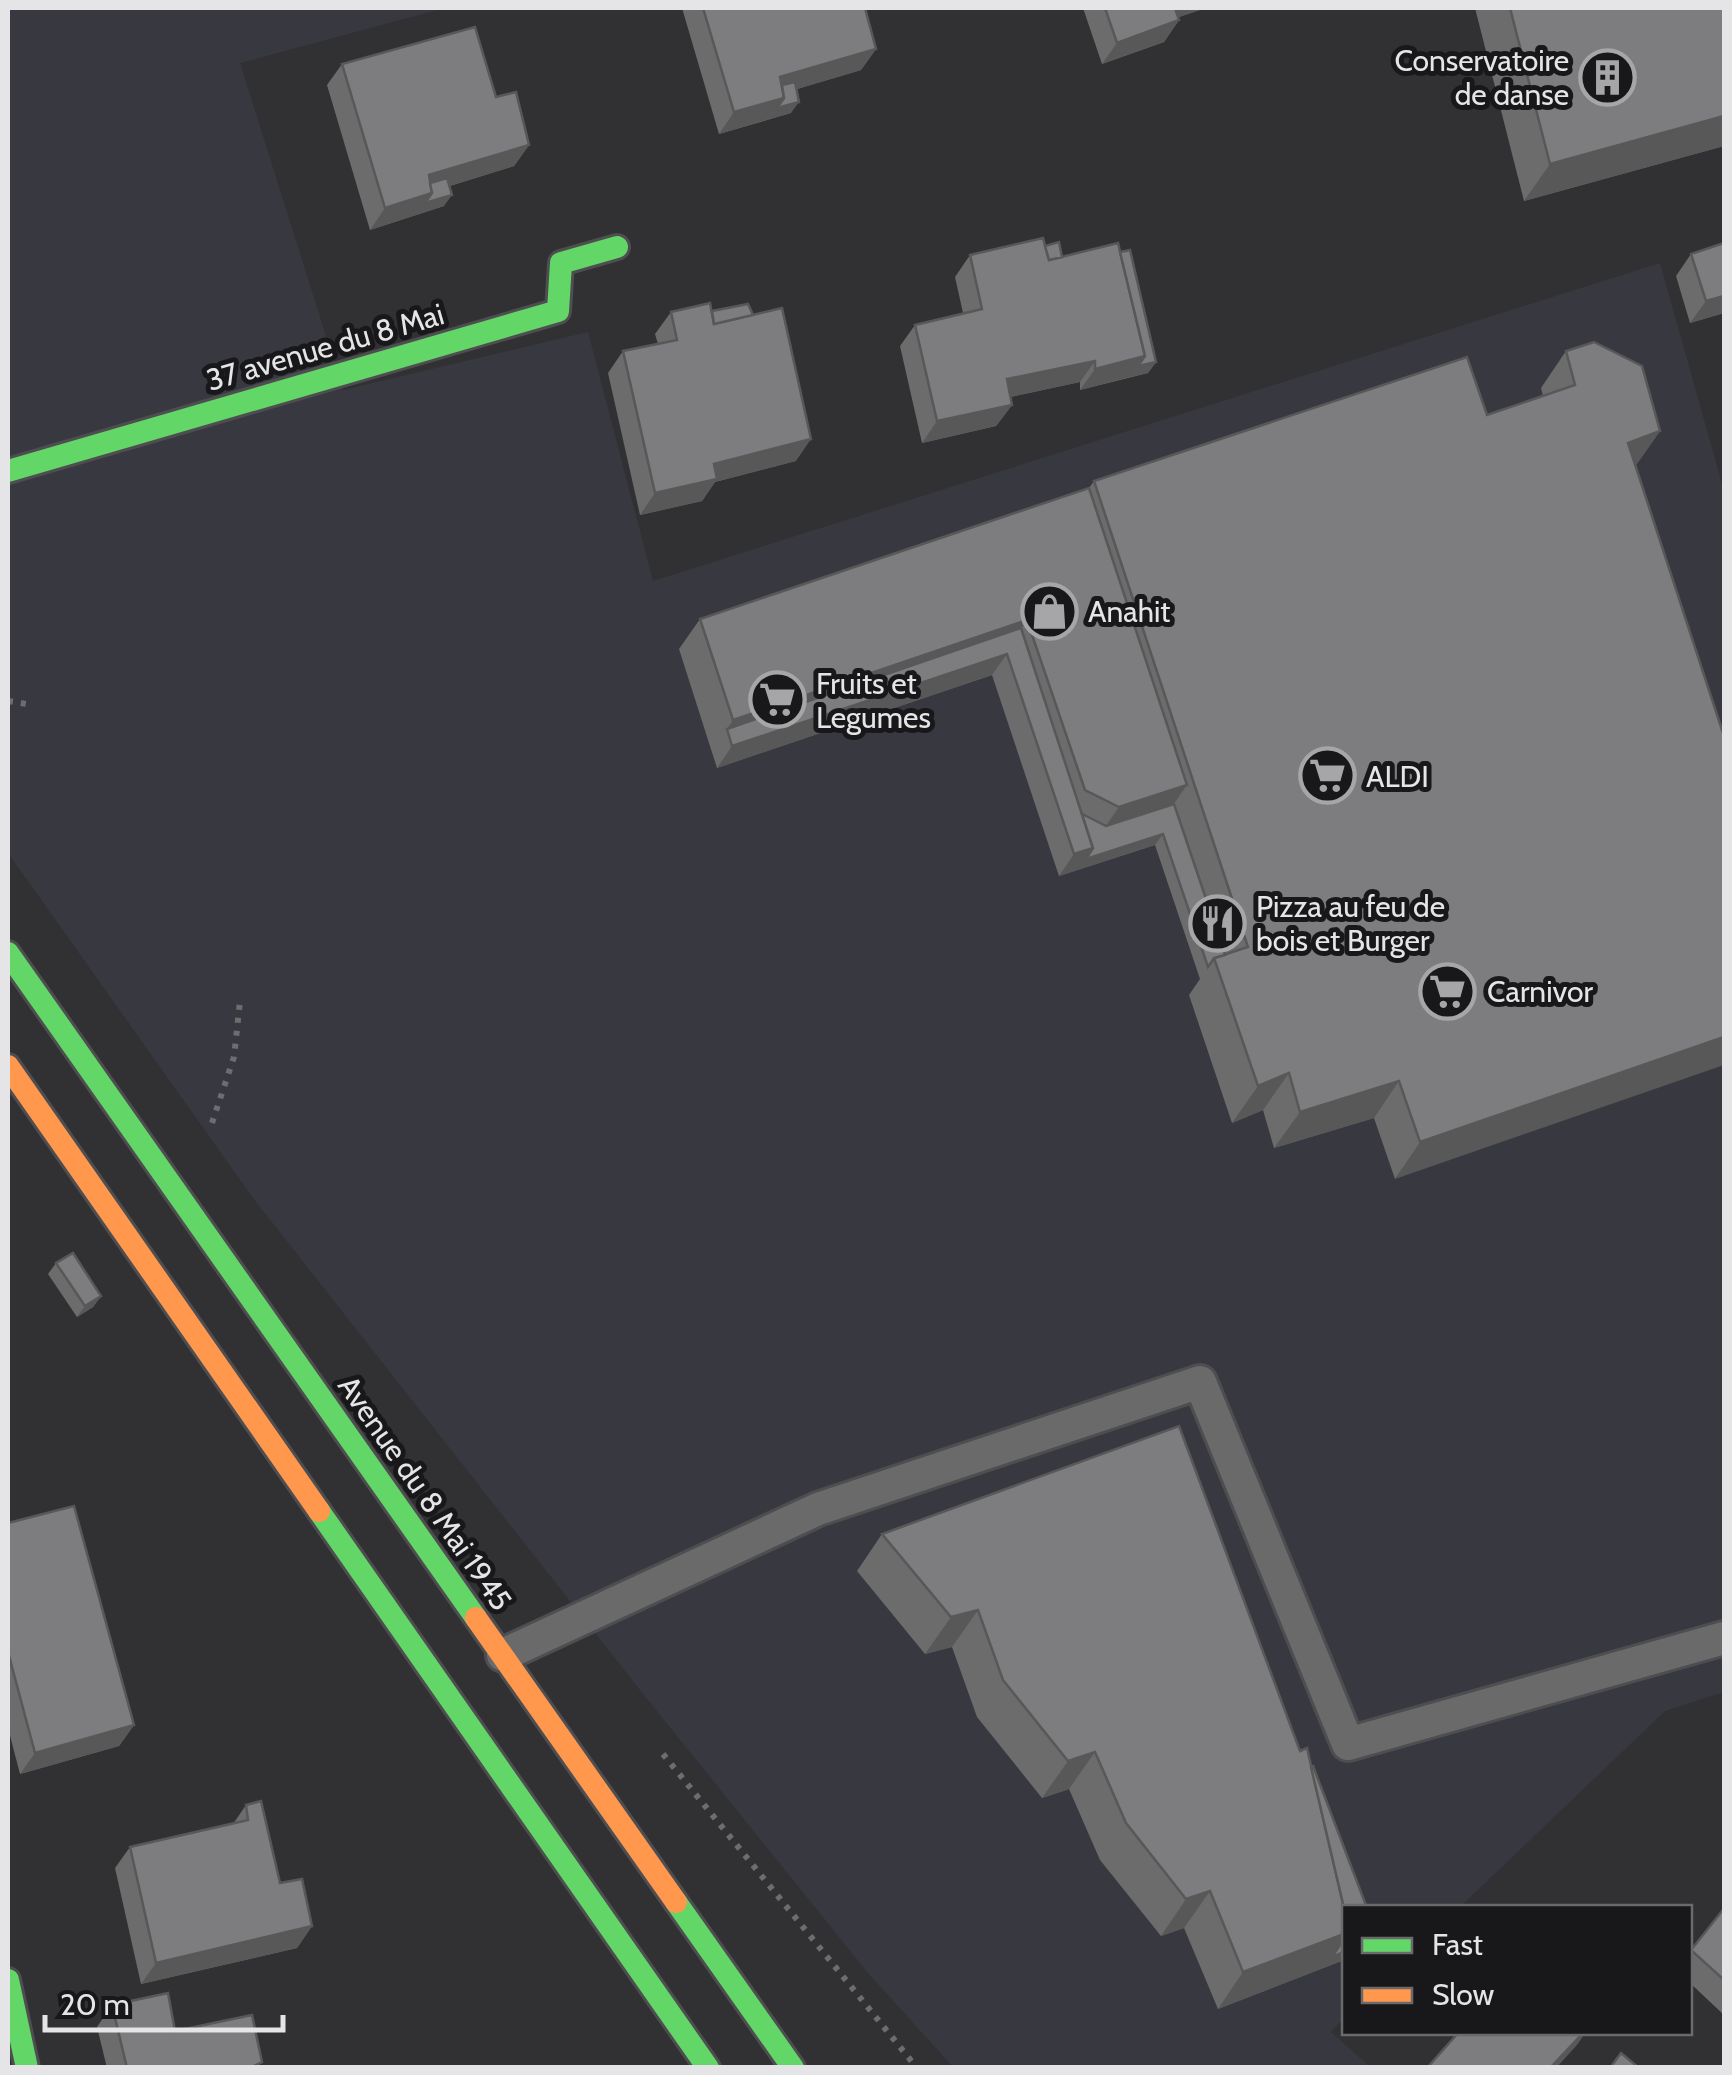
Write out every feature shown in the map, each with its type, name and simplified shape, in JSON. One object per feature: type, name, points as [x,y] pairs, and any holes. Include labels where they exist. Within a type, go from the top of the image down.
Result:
[{"type":"main road","name":"37 avenue du 8 Mai","points":[[8,471],[558,311],[561,263],[617,248]]},
{"type":"main road","name":"Avenue du 8 Mai 1945","points":[[8,952],[793,2068]]},
{"type":"main road","points":[[8,1066],[708,2068]]},
{"type":"main road","points":[[8,1980],[26,2068]]},
{"type":"lane","points":[[503,1656],[818,1508],[1200,1382],[1348,1744],[1724,1638]]},
{"type":"path","points":[[8,701],[33,705]]},
{"type":"path","points":[[661,1751],[917,2068]]},
{"type":"shaded area","points":[[8,8],[445,8],[240,63],[343,390],[588,332],[653,581],[1660,263],[1724,491],[1724,1692],[1665,1711],[1462,1905],[1342,1905],[1342,2020],[1331,2032],[1370,2067],[953,2067],[868,1973],[640,1690],[253,1198],[8,853]]},
{"type":"building","points":[[703,8],[865,8],[876,49],[780,77],[784,98],[734,112]]},
{"type":"building","points":[[1105,8],[1175,8],[1179,20],[1117,43]]},
{"type":"building","name":"Conservatoire de danse","points":[[1510,8],[1724,8],[1724,116],[1550,164]]},
{"type":"building","points":[[475,27],[496,97],[516,92],[529,145],[429,175],[432,193],[385,208],[342,64]]},
{"type":"building","points":[[795,82],[799,102],[777,108],[784,98],[782,85]]},
{"type":"building","points":[[447,178],[452,195],[425,203],[432,193],[430,183]]},
{"type":"building","points":[[1043,238],[1049,260],[1118,243],[1145,356],[1095,369],[1095,361],[1007,379],[1012,405],[937,421],[915,325],[982,309],[970,255]]},
{"type":"building","points":[[1059,242],[1062,257],[1049,260],[1045,246]]},
{"type":"building","points":[[1724,243],[1724,296],[1706,301],[1691,254]]},
{"type":"building","points":[[1130,250],[1156,362],[1138,366],[1145,356],[1120,252]]},
{"type":"building","points":[[710,303],[714,324],[782,308],[811,439],[714,464],[717,479],[655,493],[623,351],[677,340],[671,312]]},
{"type":"building","points":[[748,304],[753,315],[714,324],[712,311]]},
{"type":"building","points":[[1594,342],[1642,366],[1660,431],[1628,443],[1724,736],[1724,1037],[1420,1142],[1399,1081],[1300,1112],[1289,1073],[1258,1086],[1214,958],[1248,947],[1094,481],[1467,357],[1487,415],[1575,385],[1566,351]]},
{"type":"building","name":"Fruits et Legumes","points":[[1089,488],[1187,785],[1119,807],[1085,790],[1027,620],[733,720],[700,619]]},
{"type":"building","points":[[1021,628],[1093,848],[1074,854],[1007,654],[732,746],[727,729]]},
{"type":"building","points":[[1174,804],[1225,955],[1214,958],[1208,967],[1163,834],[1086,859],[1093,848],[1082,814],[1106,826]]},
{"type":"building","points":[[73,1253],[101,1296],[85,1306],[56,1263]]},
{"type":"building","points":[[1179,1426],[1300,1751],[1307,1748],[1343,1905],[1342,1935],[1243,1972],[1210,1891],[1186,1899],[1126,1823],[1095,1752],[1068,1761],[1003,1680],[978,1610],[951,1617],[882,1534]]},
{"type":"building","points":[[74,1506],[134,1725],[35,1753],[8,1652],[8,1523]]},
{"type":"building","points":[[1313,1766],[1366,1905],[1343,1905]]},
{"type":"building","points":[[261,1801],[280,1883],[302,1879],[312,1926],[156,1963],[130,1847],[248,1820],[246,1805]]},
{"type":"building","points":[[1722,1911],[1724,1980],[1692,1949]]},
{"type":"building","points":[[168,1993],[175,2031],[252,2015],[262,2062],[250,2068],[127,2068],[112,2005]]},
{"type":"building","points":[[1456,2035],[1581,2035],[1550,2068],[1427,2068]]},
{"type":"building","points":[[1621,2053],[1639,2068],[1610,2068]]},
{"type":"traffic: fast","points":[[8,471],[558,311],[561,263],[617,247]]},
{"type":"traffic: fast","points":[[8,953],[476,1618]]},
{"type":"traffic: fast","points":[[319,1511],[708,2068]]},
{"type":"traffic: fast","points":[[676,1902],[793,2068]]},
{"type":"traffic: fast","points":[[8,1980],[27,2068]]},
{"type":"traffic: slow","points":[[8,1066],[319,1511]]},
{"type":"traffic: slow","points":[[476,1618],[676,1902]]},
{"type":"place","name":"Conservatoire de danse","points":[[1608,77]]},
{"type":"place","name":"Anahit","points":[[1049,611]]},
{"type":"place","name":"Fruits et Legumes","points":[[777,700]]},
{"type":"place","name":"ALDI","points":[[1327,776]]},
{"type":"place","name":"Pizza au feu de bois et Burger","points":[[1217,923]]},
{"type":"place","name":"Carnivor","points":[[1448,991]]}]
